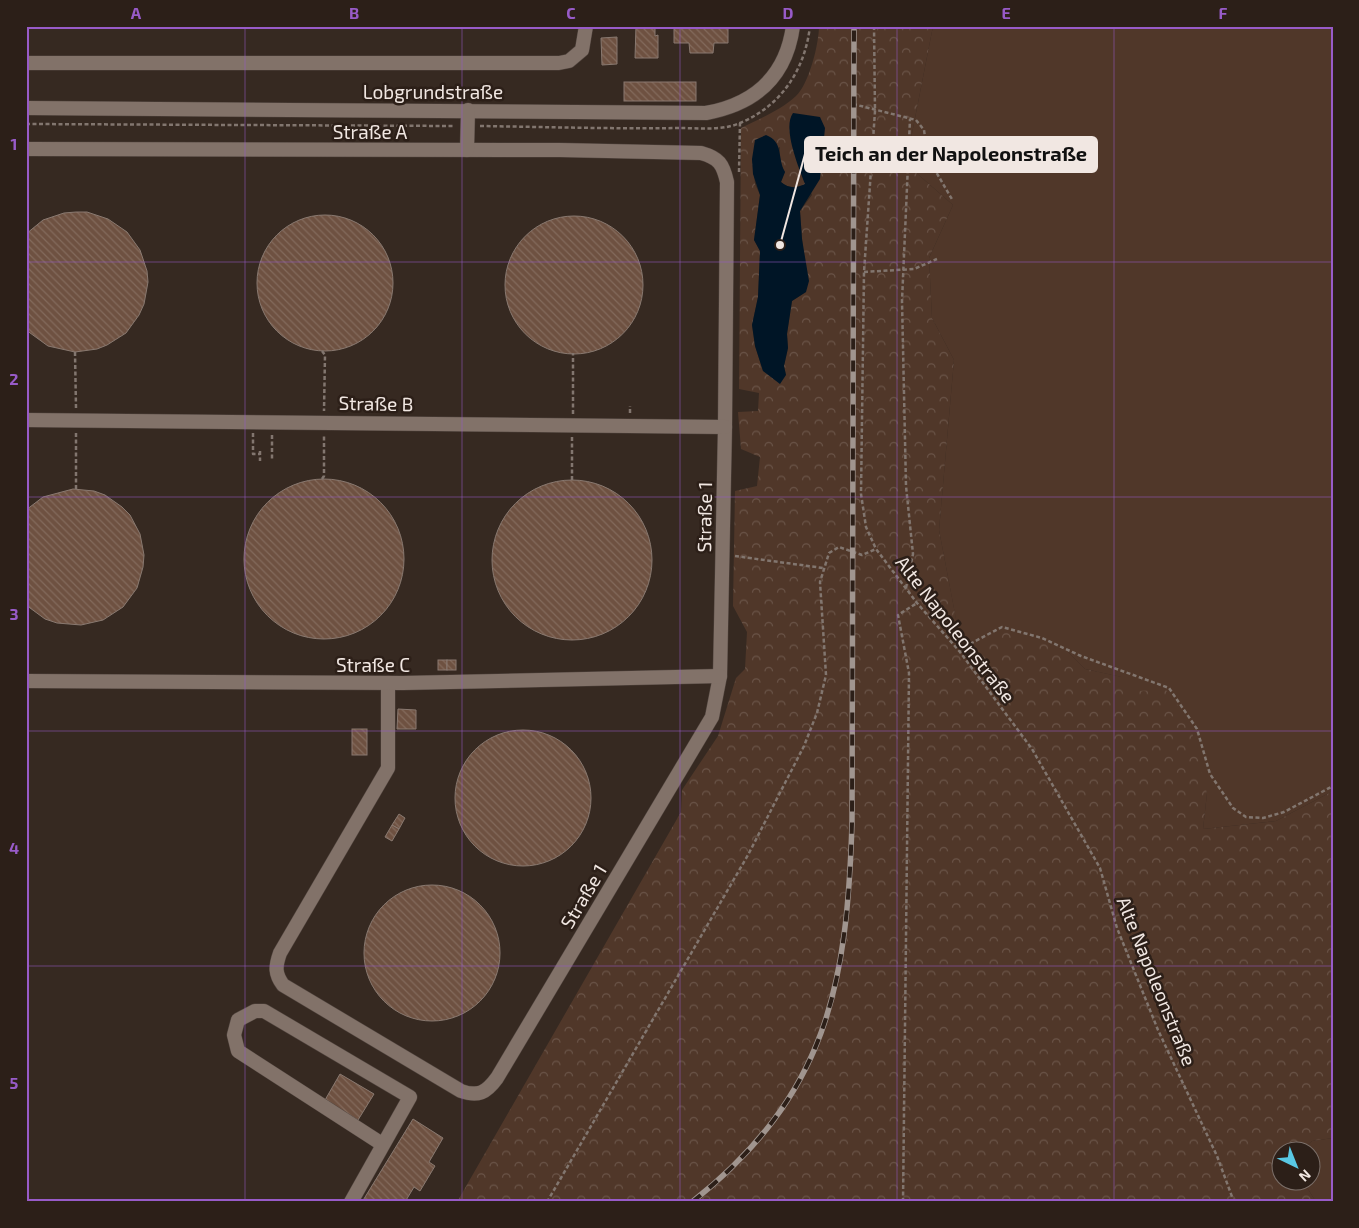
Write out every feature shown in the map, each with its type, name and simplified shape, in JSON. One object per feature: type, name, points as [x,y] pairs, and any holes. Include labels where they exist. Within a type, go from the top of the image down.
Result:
[{"type":"street","points":[[26,64],[558,63],[569,61],[582,50],[586,26]]},
{"type":"street","name":"Lobgrundstraße","points":[[26,108],[706,113],[725,110],[752,97],[772,79],[787,56],[793,26]]},
{"type":"street","points":[[467,150],[468,110]]},
{"type":"street","name":"Straße A","points":[[26,149],[467,150],[701,153],[713,156]]},
{"type":"street","name":"Straße 1","points":[[388,683],[388,768],[280,953],[276,964],[276,976],[283,986],[461,1091],[472,1095],[489,1089],[712,718],[720,676],[727,182],[724,169],[713,156]]},
{"type":"street","name":"Straße B","points":[[26,420],[725,427]]},
{"type":"street","name":"Straße C","points":[[26,681],[388,683],[720,676]]},
{"type":"street","points":[[351,1202],[410,1097],[264,1010],[246,1014],[238,1020],[234,1035],[238,1051],[382,1144]]},
{"type":"path","name":"Alte Napoleonstraße","points":[[874,26],[875,111],[864,272],[861,494],[866,528],[876,549],[917,603],[960,652],[1032,749],[1100,868],[1120,936],[1158,1030],[1217,1156],[1234,1202]]},
{"type":"path","points":[[853,104],[916,120],[924,130],[928,158],[952,201]]},
{"type":"path","points":[[906,588],[913,554],[906,486],[902,270],[910,119]]},
{"type":"path","points":[[864,272],[914,269],[937,259]]},
{"type":"path","points":[[322,351],[325,355],[324,411]]},
{"type":"path","points":[[75,352],[76,408]]},
{"type":"path","points":[[572,416],[573,353]]},
{"type":"path","points":[[630,406],[630,415]]},
{"type":"path","points":[[76,434],[76,489]]},
{"type":"path","points":[[572,435],[572,480]]},
{"type":"path","points":[[253,437],[253,454],[260,452],[260,460]]},
{"type":"path","points":[[322,479],[324,476],[324,439]]},
{"type":"path","points":[[272,441],[272,461]]},
{"type":"path","points":[[547,1202],[748,855],[804,746],[817,714],[826,675],[820,601],[823,568],[829,553],[834,548],[843,546],[862,555],[876,549]]},
{"type":"path","points":[[732,555],[823,568]]},
{"type":"path","points":[[903,1202],[909,673],[898,615],[917,603]]},
{"type":"path","points":[[960,652],[968,645],[1002,627],[1042,638],[1081,656],[1169,688],[1197,729],[1210,774],[1233,808],[1246,816],[1263,818],[1284,812],[1333,786]]},
{"type":"green space","points":[[819,26],[933,26],[906,164],[953,205],[929,258],[932,318],[954,360],[939,530],[962,650],[1002,630],[1067,651],[1085,669],[1122,677],[1134,691],[1166,690],[1189,720],[1207,793],[1203,829],[1276,821],[1333,791],[1333,1138],[1319,1140],[1272,1140],[1272,1190],[1309,1190],[1316,1202],[457,1202],[681,812],[682,790],[718,736],[736,678],[745,669],[747,632],[733,606],[735,491],[757,486],[760,457],[741,449],[738,412],[758,411],[759,393],[739,389],[741,128],[784,106],[796,96],[805,83],[815,53]],"holes":[[[789,134],[812,195],[800,211],[806,292],[792,301],[787,334],[788,348],[784,366],[786,375],[763,371],[755,346],[752,325],[758,297],[760,251],[754,240],[760,195],[755,184],[752,159],[780,147],[779,162],[785,172],[781,182],[793,187],[806,184]]]},
{"type":"green space","points":[[933,26],[1333,26],[1333,791],[1276,821],[1203,829],[1207,793],[1166,691],[1133,691],[1121,677],[1085,669],[1067,651],[962,651],[939,530],[954,360],[932,318],[929,258],[953,205],[906,164]]},
{"type":"green space","points":[[1333,1138],[1333,1202],[1316,1202],[1309,1190],[1322,1190],[1322,1140],[1319,1140]]},
{"type":"water","points":[[793,113],[820,117],[825,128],[820,179],[800,211],[802,239],[809,281],[806,292],[792,301],[787,334],[788,348],[784,366],[786,375],[780,384],[763,371],[755,346],[752,325],[758,297],[760,251],[754,240],[760,195],[753,174],[752,159],[755,140],[766,135],[772,138],[778,146],[785,172],[781,182],[793,187],[805,184],[790,138],[789,128]]},
{"type":"building","points":[[636,26],[655,26],[655,36],[658,35],[658,58],[635,58]]},
{"type":"building","points":[[674,26],[728,26],[728,43],[714,43],[713,53],[690,53],[689,43],[674,43]]},
{"type":"building","points":[[617,37],[617,64],[602,65],[601,38]]},
{"type":"building","points":[[624,82],[696,82],[696,101],[624,101]]},
{"type":"building","points":[[87,212],[108,219],[127,232],[140,250],[147,271],[148,282],[144,304],[139,315],[126,333],[97,349],[75,352],[48,346],[26,330],[26,234],[43,220],[64,213]]},
{"type":"building","points":[[325,215],[351,220],[363,226],[373,235],[382,245],[388,257],[393,283],[388,309],[382,321],[373,331],[363,340],[351,346],[325,351],[299,346],[287,340],[277,331],[268,321],[262,309],[257,283],[262,257],[268,245],[277,235],[287,226],[299,220]]},
{"type":"building","points":[[574,216],[600,221],[623,236],[638,259],[643,285],[638,311],[623,334],[600,349],[574,354],[548,349],[525,334],[510,311],[505,285],[510,259],[525,236],[548,221]]},
{"type":"building","points":[[324,479],[354,485],[374,497],[386,509],[398,529],[404,559],[398,589],[386,609],[374,621],[354,633],[324,639],[294,633],[274,621],[262,609],[250,589],[244,559],[250,529],[262,509],[274,497],[294,485]]},
{"type":"building","points":[[564,480],[580,480],[610,489],[629,503],[646,529],[652,552],[652,568],[646,591],[629,617],[610,631],[595,637],[580,640],[564,640],[534,631],[510,611],[501,598],[495,583],[492,568],[492,552],[501,522],[521,498],[534,489],[549,483]]},
{"type":"building","points":[[73,489],[94,491],[105,495],[122,507],[130,515],[140,534],[144,555],[143,567],[137,588],[123,607],[103,620],[81,625],[57,623],[45,619],[26,605],[26,510],[43,497]]},
{"type":"building","points":[[438,660],[447,660],[447,670],[438,670]]},
{"type":"building","points":[[447,660],[456,660],[456,670],[447,670]]},
{"type":"building","points":[[398,709],[416,710],[416,729],[397,729]]},
{"type":"building","points":[[352,729],[367,729],[367,755],[352,755]]},
{"type":"building","points":[[523,730],[549,735],[561,741],[571,750],[580,760],[586,772],[591,798],[586,824],[580,836],[571,846],[561,855],[549,861],[523,866],[497,861],[485,855],[475,846],[466,836],[460,824],[455,798],[460,772],[466,760],[475,750],[485,741],[497,735]]},
{"type":"building","points":[[399,814],[405,818],[399,829],[392,825]]},
{"type":"building","points":[[392,825],[399,829],[392,841],[385,837]]},
{"type":"building","points":[[432,885],[458,890],[480,905],[495,927],[500,953],[495,979],[480,1001],[458,1016],[432,1021],[406,1016],[384,1001],[369,979],[364,953],[369,927],[384,905],[406,890]]},
{"type":"building","points":[[340,1074],[374,1094],[358,1120],[325,1100]]},
{"type":"building","points":[[413,1119],[443,1138],[429,1162],[435,1166],[420,1191],[414,1187],[405,1202],[362,1202]]},
{"type":"railway","points":[[692,1202],[737,1162],[773,1121],[801,1078],[821,1034],[835,986],[844,936],[852,823],[854,26]]},
{"type":"place","name":"Teich an der Napoleonstraße","points":[[780,245]]}]
